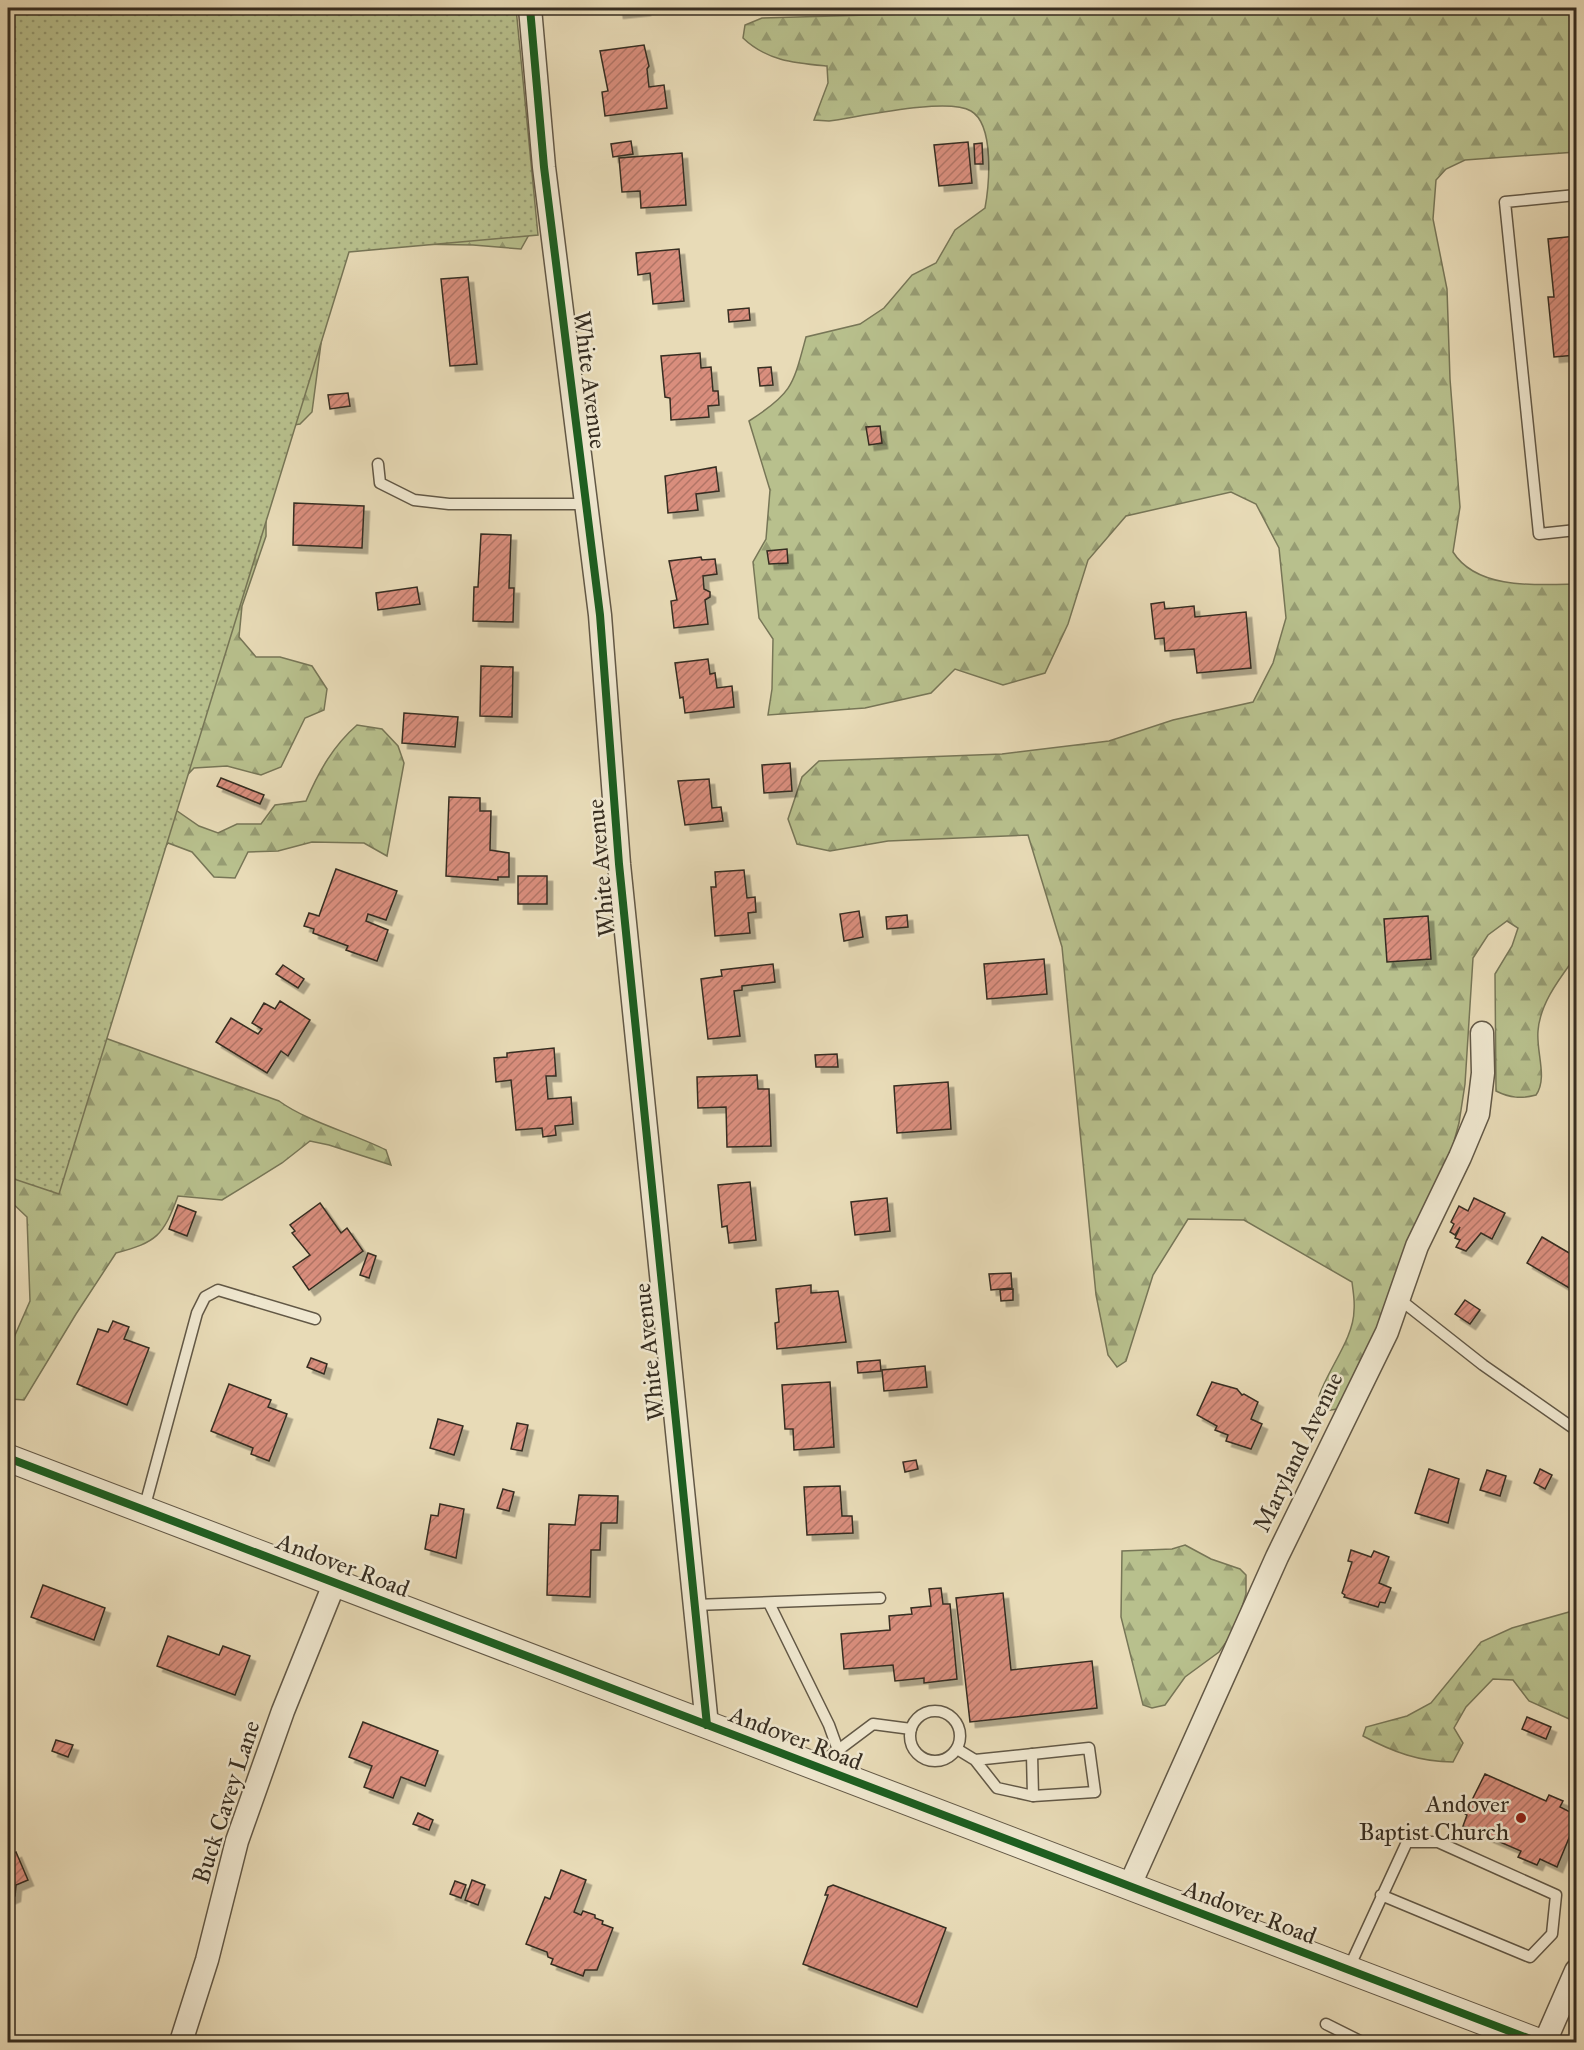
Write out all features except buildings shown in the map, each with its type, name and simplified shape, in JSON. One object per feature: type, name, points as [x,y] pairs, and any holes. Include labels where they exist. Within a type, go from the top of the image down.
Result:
[{"type":"street","name":"White Avenue","points":[[530,8],[544,167],[600,615],[620,875],[707,1725]]},
{"type":"street","name":"Maryland Avenue","points":[[1129,1887],[1277,1557],[1387,1332],[1417,1246],[1443,1197],[1478,1114],[1484,1073],[1482,1033]]},
{"type":"street","name":"Andover Road","points":[[8,1458],[1538,2043]]},
{"type":"street","name":"Buck Cavey Lane","points":[[181,2043],[207,1960],[237,1841],[283,1711],[335,1582]]},
{"type":"street","points":[[1545,2043],[1576,1971]]},
{"type":"lane","points":[[1576,195],[1505,202],[1539,534],[1576,530]]},
{"type":"lane","points":[[378,464],[380,483],[414,500],[449,504],[586,504]]},
{"type":"lane","points":[[144,1509],[197,1313],[205,1297],[218,1290],[315,1319]]},
{"type":"lane","points":[[1398,1298],[1483,1365],[1576,1430]]},
{"type":"lane","points":[[695,1605],[880,1598]]},
{"type":"lane","points":[[769,1603],[829,1725],[838,1750]]},
{"type":"lane","points":[[939,1711],[950,1716],[958,1725],[960,1733],[957,1749],[943,1759],[927,1759],[917,1753],[912,1746],[911,1729],[917,1718],[927,1712],[939,1711]]},
{"type":"lane","points":[[816,1767],[873,1724],[911,1729]]},
{"type":"lane","points":[[957,1749],[975,1760],[997,1788],[1033,1796],[1095,1792],[1089,1748],[975,1760]]},
{"type":"lane","points":[[1032,1754],[1033,1796]]},
{"type":"lane","points":[[1348,1970],[1381,1895],[1407,1842],[1438,1842],[1556,1895],[1552,1934],[1530,1957],[1381,1895]]},
{"type":"lane","points":[[1326,2024],[1362,2043]]},
{"type":"green space","points":[[8,8],[516,8],[538,235],[349,252],[59,1194],[8,1177]]},
{"type":"green space","points":[[26,8],[531,231],[521,249],[473,245],[410,244],[343,225],[325,313],[312,412],[300,424],[275,428],[266,511],[266,536],[242,606],[239,637],[256,657],[280,657],[312,666],[327,689],[324,710],[305,718],[281,767],[261,775],[227,766],[194,768],[173,790],[170,806],[199,826],[218,833],[237,824],[261,824],[275,805],[306,801],[327,760],[357,725],[382,729],[398,746],[404,763],[387,856],[364,843],[312,842],[278,851],[248,852],[235,878],[214,877],[192,852],[168,843],[158,856],[94,1034],[279,1101],[303,1115],[386,1150],[391,1165],[310,1141],[282,1163],[222,1200],[178,1196],[168,1220],[157,1235],[141,1245],[116,1253],[24,1400],[11,1399],[8,1396],[8,1351],[30,1301],[27,1217],[8,1199],[8,59]]},
{"type":"green space","points":[[942,8],[1576,8],[1576,152],[1465,160],[1446,169],[1436,180],[1433,219],[1447,289],[1450,379],[1460,507],[1453,552],[1477,573],[1492,579],[1509,583],[1576,584],[1576,956],[1552,991],[1540,1021],[1538,1039],[1541,1081],[1539,1088],[1536,1095],[1520,1097],[1496,1091],[1495,974],[1512,946],[1518,928],[1507,921],[1488,935],[1473,958],[1465,1084],[1459,1123],[1446,1171],[1385,1314],[1337,1409],[1325,1411],[1319,1396],[1353,1321],[1352,1282],[1244,1220],[1188,1219],[1153,1275],[1126,1361],[1117,1367],[1108,1355],[1096,1295],[1062,947],[1028,835],[888,841],[830,851],[797,844],[788,819],[802,777],[819,761],[1002,754],[1109,741],[1173,720],[1253,702],[1273,663],[1286,618],[1279,548],[1256,504],[1231,492],[1126,516],[1088,560],[1068,624],[1045,673],[1003,685],[955,669],[931,693],[865,708],[768,715],[772,689],[773,639],[759,618],[753,562],[766,539],[770,490],[749,421],[783,395],[794,377],[806,337],[860,324],[884,308],[912,275],[936,263],[955,230],[985,208],[989,171],[987,142],[979,118],[971,111],[959,107],[923,107],[829,121],[814,120],[828,83],[827,66],[782,60],[762,52],[743,38],[745,25],[762,18],[940,13]]},
{"type":"green space","points":[[1185,1545],[1211,1559],[1240,1569],[1246,1575],[1246,1594],[1235,1630],[1219,1652],[1185,1677],[1165,1705],[1152,1708],[1143,1705],[1121,1617],[1122,1551],[1172,1549]]},
{"type":"green space","points":[[1576,1610],[1576,1722],[1529,1701],[1513,1680],[1493,1679],[1466,1707],[1454,1728],[1463,1743],[1453,1762],[1441,1762],[1407,1755],[1363,1736],[1366,1727],[1407,1716],[1431,1703],[1481,1642],[1512,1628]]},
{"type":"cycle path","points":[[530,8],[544,167],[600,615],[619,864],[707,1725]]},
{"type":"cycle path","points":[[8,1458],[1538,2042]]},
{"type":"place","name":"Andover Baptist Church","points":[[1521,1818]]}]
